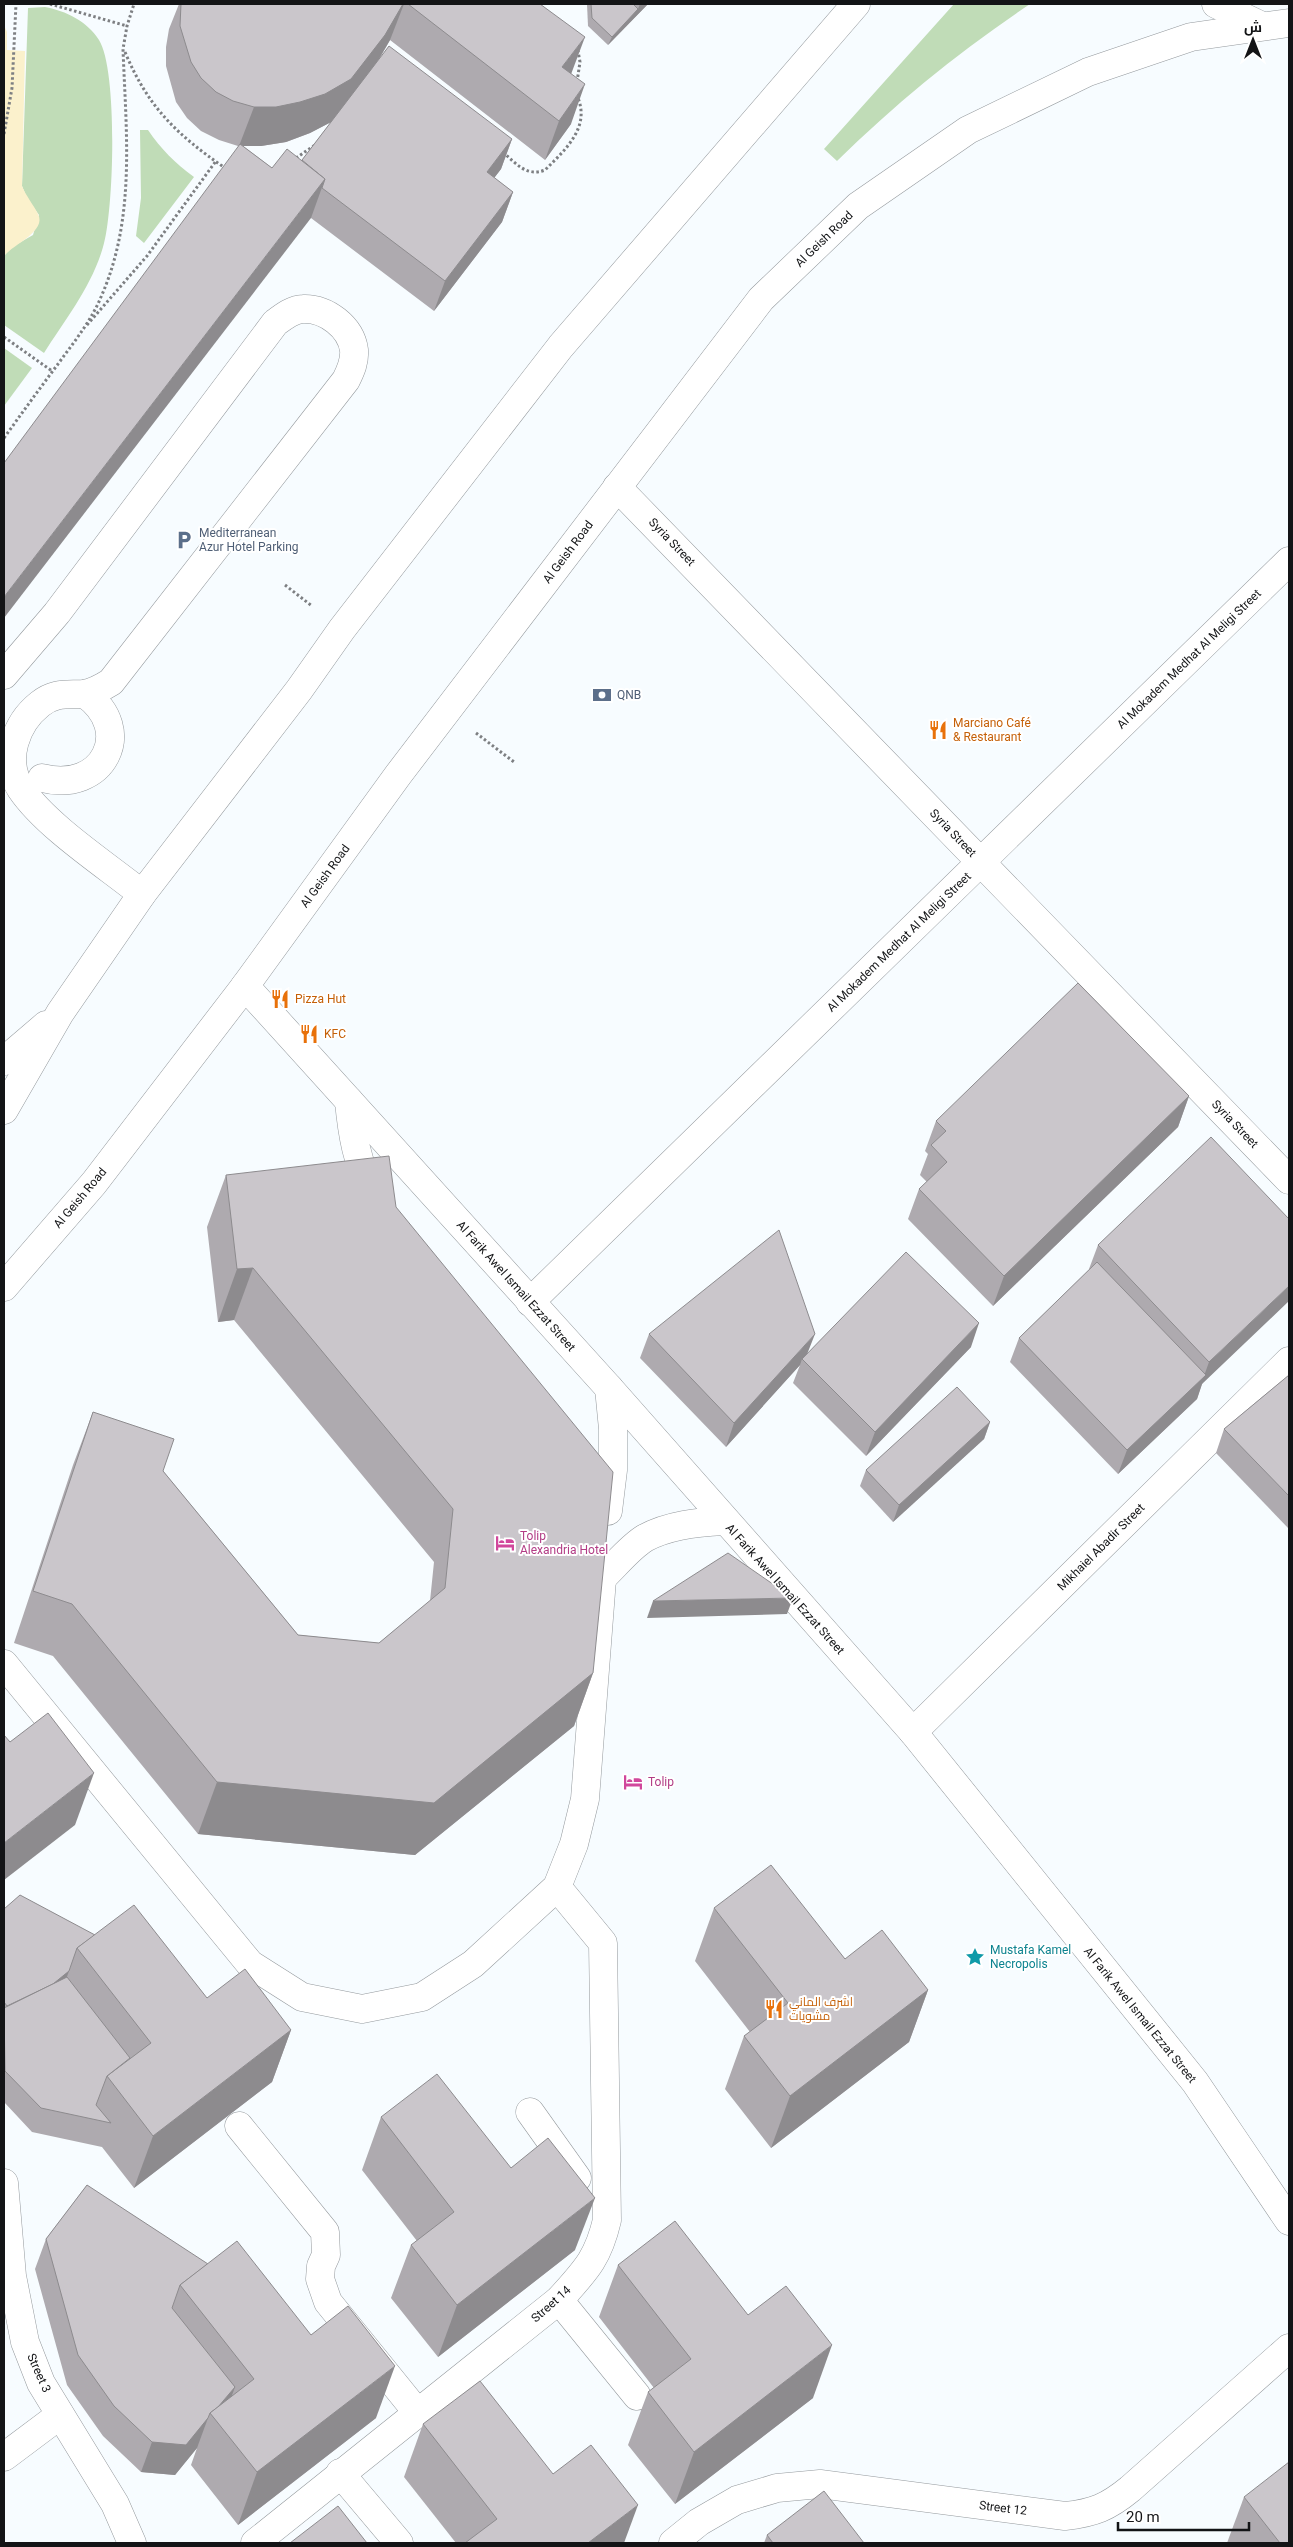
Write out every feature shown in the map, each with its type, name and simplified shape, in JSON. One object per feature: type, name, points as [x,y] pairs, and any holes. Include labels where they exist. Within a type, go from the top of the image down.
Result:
[{"type":"main road","points":[[1216,4],[1262,26]]},
{"type":"main road","points":[[4,1110],[60,1013],[142,894],[298,690],[348,621],[561,346],[845,8]]},
{"type":"main road","name":"Al Geish Road","points":[[4,1287],[94,1183],[245,986],[392,783],[761,299],[858,206],[968,130],[1088,72],[1191,37],[1289,23]]},
{"type":"main road","points":[[4,675],[57,614],[275,322],[288,314],[302,309],[319,312],[332,318],[343,327],[350,338],[354,351],[353,366],[346,380],[111,682],[98,690],[85,694],[64,693],[42,702],[24,719],[14,740],[12,764],[20,787],[34,805],[142,894]]},
{"type":"main road","name":"Syria Street","points":[[617,487],[1289,1180]]},
{"type":"main road","name":"Al Mokadem Medhat Al Meligi Street","points":[[530,1302],[1289,560]]},
{"type":"main road","points":[[42,778],[58,783],[75,781],[90,774],[101,763],[108,748],[110,732],[106,716],[97,703],[85,694]]},
{"type":"main road","name":"Al Farik Awel Ismail Ezzat Street","points":[[245,986],[609,1388],[913,1732],[1194,2082],[1289,2221]]},
{"type":"main road","points":[[4,1061],[60,1013]]},
{"type":"main road","points":[[349,1101],[353,1141],[365,1179],[385,1214]]},
{"type":"main road","name":"Mikhaiel Abadir Street","points":[[913,1732],[1289,1361]]},
{"type":"main road","points":[[4,1664],[250,1964],[302,1997],[362,2009],[422,1997],[473,1964],[557,1887],[574,1844],[585,1799],[602,1578],[613,1470],[613,1429],[609,1388]]},
{"type":"main road","points":[[588,1441],[613,1470]]},
{"type":"main road","points":[[602,1578],[644,1539],[670,1528],[697,1522],[724,1520]]},
{"type":"main road","name":"Street 14","points":[[255,2543],[340,2472],[559,2300],[588,2268],[601,2245],[607,2220],[603,1943],[557,1887]]},
{"type":"main road","points":[[530,2112],[607,2220]]},
{"type":"main road","points":[[239,2126],[325,2232],[326,2255],[321,2266],[320,2279],[325,2297],[417,2412]]},
{"type":"main road","name":"Street 3","points":[[4,2183],[8,2274],[25,2342],[41,2383],[115,2504],[132,2543]]},
{"type":"main road","points":[[559,2300],[637,2396]]},
{"type":"main road","name":"Street 12","points":[[673,2543],[700,2522],[737,2500],[777,2488],[820,2484],[1066,2516],[1089,2513],[1112,2504],[1289,2348]]},
{"type":"main road","points":[[4,2457],[60,2415]]},
{"type":"main road","points":[[340,2472],[399,2543]]},
{"type":"path","points":[[4,134],[12,88],[16,4]]},
{"type":"path","points":[[50,4],[127,26]]},
{"type":"path","points":[[84,329],[101,298],[114,264],[123,229],[127,193],[123,49],[127,26],[134,4]]},
{"type":"path","points":[[123,49],[136,79],[153,106],[170,126],[229,170]]},
{"type":"path","points":[[576,87],[580,62],[577,49]]},
{"type":"path","points":[[501,151],[524,170],[538,173],[546,170],[580,127],[582,112],[577,95]]},
{"type":"path","points":[[292,161],[320,140]]},
{"type":"path","points":[[4,438],[84,329],[132,275],[216,162]]},
{"type":"path","points":[[4,337],[52,371]]},
{"type":"path","points":[[448,711],[514,762]]},
{"type":"green space","points":[[954,4],[1030,4],[930,78],[837,161],[824,149]]},
{"type":"green space","points":[[45,7],[61,11],[82,22],[99,40],[105,56],[112,109],[112,174],[107,229],[98,261],[85,289],[44,353],[4,325],[4,256],[12,247],[33,235],[39,215],[27,198],[22,186],[28,8]]},
{"type":"green space","points":[[140,130],[148,130],[169,155],[194,177],[144,243],[136,236],[141,198]]},
{"type":"green space","points":[[4,348],[32,368],[4,406]]},
{"type":"sand","points":[[4,25],[7,32],[7,50],[25,51],[22,186],[40,220],[34,232],[4,256]]},
{"type":"building","points":[[181,4],[403,4],[385,35],[351,79],[325,94],[300,102],[276,107],[254,107],[233,101],[216,92],[201,78],[191,62],[180,26]]},
{"type":"building","points":[[408,4],[540,4],[585,37],[562,67],[585,84],[559,121]]},
{"type":"building","points":[[591,4],[633,4],[638,9],[612,37],[592,18]]},
{"type":"building","points":[[389,46],[512,139],[487,172],[513,192],[445,281],[322,188],[325,179],[302,160]]},
{"type":"building","points":[[240,144],[272,168],[287,149],[325,179],[4,597],[4,463]]},
{"type":"building","points":[[1078,983],[1189,1096],[1004,1276],[919,1189],[947,1162],[931,1145],[946,1131],[936,1121]]},
{"type":"building","points":[[1211,1137],[1289,1219],[1289,1286],[1209,1362],[1098,1245]]},
{"type":"building","name":"Tolip Alexandria Hotel","points":[[389,1156],[396,1207],[613,1472],[593,1673],[434,1803],[217,1782],[72,1604],[33,1591],[93,1412],[174,1439],[163,1471],[298,1635],[379,1643],[445,1588],[453,1509],[253,1268],[237,1269],[226,1175]]},
{"type":"building","points":[[779,1230],[815,1334],[734,1423],[649,1334]]},
{"type":"building","points":[[906,1252],[979,1323],[875,1432],[802,1359]]},
{"type":"building","points":[[1097,1262],[1206,1375],[1127,1450],[1019,1338]]},
{"type":"building","points":[[1289,1375],[1289,1496],[1224,1429]]},
{"type":"building","points":[[957,1387],[990,1422],[899,1505],[866,1470]]},
{"type":"building","points":[[728,1553],[793,1598],[653,1601]]},
{"type":"building","points":[[48,1713],[94,1773],[4,1843],[4,1735],[10,1742]]},
{"type":"building","points":[[771,1865],[845,1959],[882,1930],[928,1990],[790,2096],[744,2036],[788,2003],[714,1908]]},
{"type":"building","points":[[20,1895],[95,1935],[77,1948],[69,1971],[53,1984],[7,2006],[4,2002],[4,1909]]},
{"type":"building","points":[[134,1905],[207,1998],[245,1969],[291,2030],[153,2136],[107,2076],[151,2043],[77,1948]]},
{"type":"building","points":[[67,1977],[130,2058],[107,2076],[96,2105],[111,2123],[41,2108],[5,2071],[4,2008]]},
{"type":"building","points":[[437,2074],[511,2168],[548,2138],[595,2198],[457,2305],[411,2245],[454,2212],[381,2117]]},
{"type":"building","points":[[87,2185],[208,2264],[180,2285],[172,2308],[235,2387],[218,2407],[210,2413],[186,2445],[152,2442],[114,2406],[78,2355],[46,2239]]},
{"type":"building","points":[[675,2221],[748,2315],[786,2286],[832,2345],[694,2452],[648,2392],[691,2359],[618,2265]]},
{"type":"building","points":[[237,2241],[311,2335],[348,2306],[395,2366],[257,2472],[210,2413],[254,2379],[180,2285]]},
{"type":"building","points":[[480,2381],[553,2474],[591,2445],[638,2505],[588,2543],[465,2543],[497,2519],[423,2424]]},
{"type":"building","points":[[1289,2462],[1289,2543],[1280,2543],[1244,2497]]},
{"type":"building","points":[[824,2491],[864,2543],[773,2543],[767,2535]]},
{"type":"building","points":[[338,2506],[367,2543],[290,2543]]},
{"type":"place","name":"Mediterranean Azur Hotel Parking","points":[[184,540]]},
{"type":"place","name":"QNB","points":[[602,695]]},
{"type":"place","name":"Marciano Café & Restaurant","points":[[938,730]]},
{"type":"place","name":"Pizza Hut","points":[[280,999]]},
{"type":"place","name":"KFC","points":[[309,1034]]},
{"type":"place","name":"Tolip Alexandria Hotel","points":[[505,1543]]},
{"type":"place","name":"Tolip","points":[[633,1782]]},
{"type":"place","name":"Mustafa Kamel Necropolis","points":[[975,1957]]},
{"type":"place","name":"اشرف الماني مشويات","points":[[774,2009]]}]
